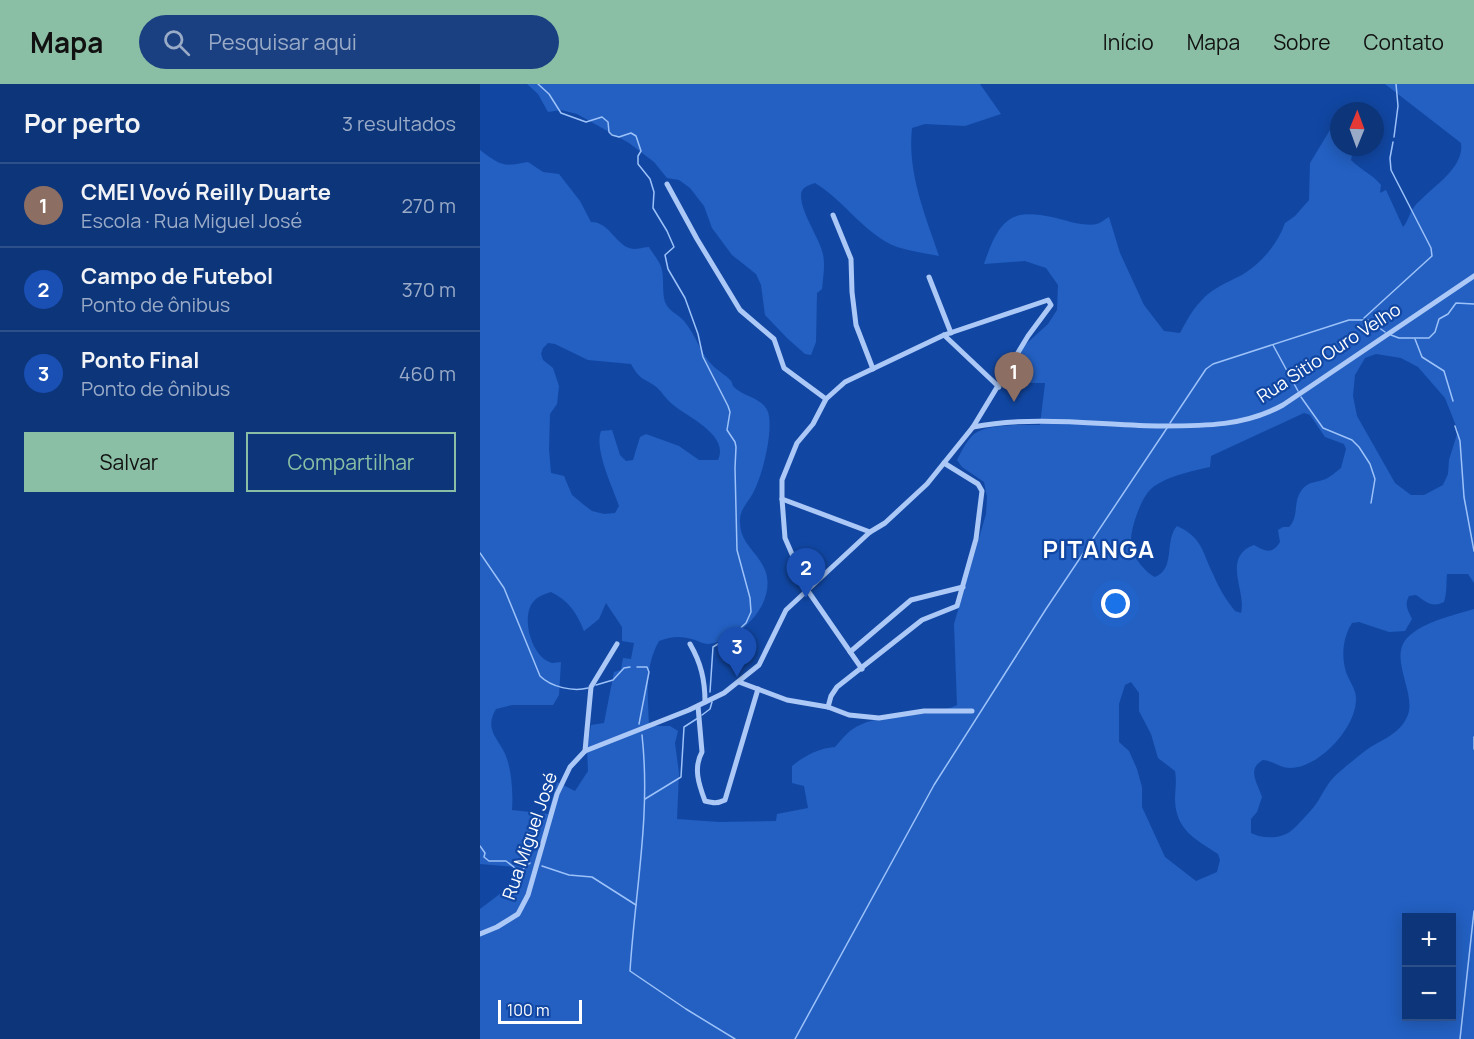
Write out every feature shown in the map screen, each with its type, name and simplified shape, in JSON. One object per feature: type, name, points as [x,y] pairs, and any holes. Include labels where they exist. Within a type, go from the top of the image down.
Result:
[{"type":"street","points":[[667,184],[740,310],[774,339],[784,368],[826,399]]},
{"type":"street","points":[[833,215],[851,259],[856,325],[873,369]]},
{"type":"street","name":"Rua Sitio Ouro Velho","points":[[973,427],[993,423],[1029,422],[1201,426],[1251,420],[1283,405],[1474,276]]},
{"type":"street","points":[[862,669],[808,591],[795,565],[785,538],[782,480],[797,443],[813,424],[826,399],[845,382],[951,333],[929,277]]},
{"type":"street","name":"Rua Miguel José","points":[[480,934],[518,914],[528,895],[541,844],[563,779],[570,767],[585,751],[698,706],[724,693],[759,665],[782,615],[870,532],[885,523],[927,484],[973,427],[1051,302],[1048,300],[951,333]]},
{"type":"street","points":[[944,335],[999,387]]},
{"type":"street","points":[[828,707],[837,687],[922,620],[957,606],[976,538],[982,491],[978,484],[944,463]]},
{"type":"street","points":[[782,499],[870,532]]},
{"type":"street","points":[[850,652],[911,600],[963,587]]},
{"type":"street","points":[[585,751],[591,687],[617,644]]},
{"type":"street","points":[[690,644],[699,660],[705,684],[705,702]]},
{"type":"street","points":[[739,682],[787,700],[828,707],[849,715],[879,718],[924,711],[972,711]]},
{"type":"street","points":[[698,706],[702,752],[697,769],[699,788],[705,801],[720,803],[725,800],[758,689]]},
{"type":"shaded area","points":[[527,84],[980,84],[1001,114],[965,126],[925,124],[912,128],[912,161],[915,177],[939,256],[897,247],[885,242],[826,190],[815,183],[803,189],[801,195],[804,211],[820,245],[824,260],[822,289],[817,293],[816,342],[811,355],[805,354],[765,315],[761,285],[756,274],[732,255],[712,228],[704,206],[690,188],[679,180],[667,178],[654,162],[629,143],[577,114],[561,110],[548,112],[538,94]]},
{"type":"shaded area","points":[[1385,84],[1474,84],[1474,583],[1468,574],[1447,574],[1444,602],[1433,604],[1416,595],[1409,596],[1407,605],[1412,619],[1405,631],[1389,632],[1359,622],[1352,623],[1345,640],[1343,653],[1344,666],[1356,695],[1355,709],[1350,721],[1334,744],[1313,761],[1290,768],[1263,760],[1258,764],[1254,772],[1262,797],[1257,812],[1251,819],[1251,833],[1271,837],[1287,834],[1314,807],[1337,774],[1365,751],[1389,737],[1404,723],[1409,708],[1409,698],[1401,656],[1402,647],[1407,638],[1430,623],[1474,609],[1474,1039],[480,1039],[480,909],[517,881],[520,872],[517,867],[480,864],[480,150],[502,164],[528,162],[543,172],[559,174],[580,201],[591,222],[604,226],[628,248],[649,247],[661,267],[664,298],[667,305],[688,326],[713,366],[731,381],[734,387],[760,402],[767,410],[770,424],[763,465],[740,519],[742,535],[765,570],[768,583],[761,607],[743,628],[720,641],[706,644],[677,637],[659,641],[649,672],[649,726],[670,726],[678,731],[675,743],[679,773],[677,819],[719,822],[776,821],[777,814],[808,808],[804,786],[792,783],[792,766],[802,759],[818,751],[835,747],[846,734],[860,725],[884,718],[934,712],[957,705],[954,624],[986,514],[987,497],[984,482],[962,467],[957,460],[972,436],[985,429],[1040,425],[1045,383],[999,383],[1026,344],[1048,324],[1057,310],[1058,285],[1046,268],[1025,261],[984,264],[996,234],[1003,225],[1011,218],[1032,214],[1089,225],[1109,217],[1120,253],[1144,305],[1164,331],[1180,333],[1192,312],[1209,293],[1240,276],[1261,260],[1278,239],[1285,223],[1295,216],[1309,200],[1310,163],[1330,130],[1330,156],[1352,156],[1351,160],[1381,185],[1380,193],[1386,190],[1403,227],[1414,207],[1452,170],[1461,152],[1461,143]],"holes":[[[548,343],[555,344],[588,360],[631,364],[639,376],[657,388],[671,403],[712,434],[718,442],[720,451],[718,460],[699,460],[679,446],[646,434],[640,437],[633,460],[626,461],[620,455],[612,430],[601,431],[602,458],[619,506],[615,513],[604,514],[592,511],[572,495],[564,476],[551,473],[550,414],[557,404],[559,386],[553,368],[543,360],[541,354]],[[1376,354],[1401,358],[1418,367],[1445,398],[1458,431],[1449,460],[1448,474],[1443,485],[1424,495],[1411,495],[1395,483],[1357,416],[1353,396],[1355,375],[1365,358]],[[1304,413],[1310,415],[1325,437],[1344,444],[1346,449],[1341,468],[1326,479],[1309,484],[1301,491],[1292,523],[1289,527],[1278,530],[1280,542],[1277,546],[1268,551],[1254,545],[1244,551],[1239,558],[1237,576],[1241,595],[1241,613],[1235,611],[1229,603],[1201,546],[1186,531],[1177,526],[1173,532],[1165,568],[1155,577],[1141,565],[1132,549],[1131,536],[1135,519],[1149,491],[1169,478],[1210,467],[1211,456]],[[551,592],[567,603],[584,631],[599,619],[606,603],[622,627],[622,641],[634,643],[631,659],[623,658],[621,670],[614,672],[604,723],[591,725],[587,749],[588,771],[575,791],[557,782],[548,814],[512,810],[512,786],[508,762],[491,724],[496,709],[512,705],[553,705],[559,695],[561,662],[552,663],[538,653],[533,645],[528,625],[530,607],[534,601]],[[1131,682],[1139,693],[1139,711],[1151,734],[1158,758],[1175,771],[1175,800],[1179,819],[1188,833],[1218,854],[1220,860],[1217,872],[1196,881],[1165,857],[1142,807],[1142,787],[1137,769],[1129,751],[1119,742],[1119,704],[1125,685]]]},
{"type":"waterway","points":[[538,84],[549,94],[561,113],[586,122],[602,117],[608,122],[609,132],[612,135],[619,137],[631,133],[636,136],[641,151],[638,164],[650,179],[654,192],[653,208],[674,247],[665,255],[668,269],[685,298],[698,334],[703,357],[730,412],[727,430],[736,447],[737,550],[750,598],[751,612],[746,623],[734,634],[713,647],[710,692]]},
{"type":"waterway","points":[[1394,137],[1398,106],[1396,84]]},
{"type":"waterway","points":[[1364,318],[1432,256],[1431,248],[1391,170],[1390,158],[1393,142]]},
{"type":"waterway","points":[[1391,335],[1399,338],[1429,338],[1435,332],[1439,319],[1448,314],[1456,303],[1474,304]]},
{"type":"waterway","points":[[1170,423],[1206,369],[1213,364],[1349,320],[1368,320],[1385,332]]},
{"type":"waterway","points":[[1415,339],[1422,357],[1444,371],[1453,401]]},
{"type":"waterway","points":[[1273,345],[1298,391]]},
{"type":"waterway","points":[[1301,397],[1323,428],[1352,440],[1359,447],[1370,464],[1375,479],[1371,503]]},
{"type":"waterway","points":[[1455,426],[1460,441],[1464,497],[1474,551]]},
{"type":"waterway","points":[[795,1039],[934,785],[1046,609],[1167,428]]},
{"type":"waterway","points":[[480,553],[504,588],[540,676],[562,688],[588,688]]},
{"type":"waterway","points":[[596,685],[613,680],[624,668],[630,667]]},
{"type":"waterway","points":[[637,667],[647,667],[649,672],[639,724]]},
{"type":"waterway","points":[[702,715],[710,709],[712,702]]},
{"type":"waterway","points":[[645,799],[681,777],[684,727],[698,718]]},
{"type":"waterway","points":[[642,735],[645,795],[630,971],[735,1039]]},
{"type":"waterway","points":[[1474,737],[1474,749]]},
{"type":"waterway","points":[[480,846],[485,853],[484,857],[489,861],[506,861],[520,872],[530,863]]},
{"type":"waterway","points":[[542,866],[569,875],[592,877],[636,905]]},
{"type":"waterway","points":[[1460,1039],[1474,911]]},
{"type":"place","name":"CMEI Vovó Reilly Duarte","points":[[1014,402]]},
{"type":"place","name":"Campo de Futebol","points":[[806,598]]},
{"type":"place","name":"Ponto Final","points":[[737,677]]},
{"type":"district","name":"PITANGA","points":[[1099,550]]}]
